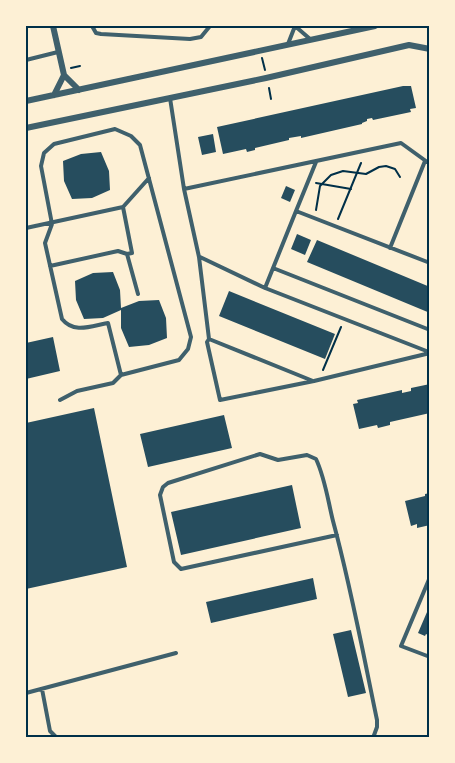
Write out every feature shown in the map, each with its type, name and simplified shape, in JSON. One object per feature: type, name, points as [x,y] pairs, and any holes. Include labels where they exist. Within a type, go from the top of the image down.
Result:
[{"type":"street","points":[[53,26],[66,72],[80,90]]},
{"type":"street","points":[[26,101],[375,26]]},
{"type":"street","points":[[26,128],[409,45],[429,50]]},
{"type":"street","points":[[54,95],[66,72]]},
{"type":"lane","points":[[92,26],[96,33],[102,34],[190,39],[201,37],[210,26]]},
{"type":"lane","points":[[288,44],[295,26],[311,39]]},
{"type":"lane","points":[[26,60],[59,52]]},
{"type":"lane","points":[[170,98],[184,189],[199,257],[209,339],[207,342],[220,399],[314,381],[429,352]]},
{"type":"lane","points":[[60,400],[77,391],[113,382],[121,375],[179,360],[188,349],[190,337],[140,145],[131,135],[115,129],[54,144],[44,153],[41,166],[51,222],[45,243],[62,319],[66,324],[75,328],[108,323],[121,375]]},
{"type":"lane","points":[[184,189],[401,143],[427,163],[390,248]]},
{"type":"lane","points":[[265,288],[316,162]]},
{"type":"lane","points":[[26,228],[123,207],[149,178]]},
{"type":"lane","points":[[50,266],[118,251],[132,253],[123,207]]},
{"type":"lane","points":[[296,211],[429,263]]},
{"type":"lane","points":[[127,254],[138,294]]},
{"type":"lane","points":[[199,257],[265,288],[429,352]]},
{"type":"lane","points":[[273,268],[429,330]]},
{"type":"lane","points":[[209,339],[314,381]]},
{"type":"lane","points":[[337,535],[181,569],[174,562],[160,495],[163,487],[168,483],[260,454],[278,460],[312,456],[318,463],[337,535],[346,570],[377,726],[373,738]]},
{"type":"lane","points":[[429,579],[401,646],[429,657]]},
{"type":"lane","points":[[26,693],[176,654]]},
{"type":"lane","points":[[42,690],[50,731],[57,738]]},
{"type":"path","points":[[262,58],[265,71]]},
{"type":"path","points":[[66,72],[80,66]]},
{"type":"path","points":[[269,88],[271,99]]},
{"type":"path","points":[[338,219],[361,163]]},
{"type":"path","points":[[316,210],[318,191],[322,183],[337,172],[366,174],[386,166],[395,169],[400,177]]},
{"type":"path","points":[[316,183],[351,189]]},
{"type":"path","points":[[323,370],[340,327]]},
{"type":"building","points":[[411,86],[416,108],[410,109],[411,112],[373,120],[372,118],[367,119],[362,124],[301,138],[301,136],[289,138],[289,140],[247,152],[246,149],[223,154],[217,127]]},
{"type":"building","points":[[213,134],[216,152],[202,155],[198,137]]},
{"type":"building","points":[[101,152],[109,171],[110,190],[92,198],[72,199],[64,181],[63,161],[81,154]]},
{"type":"building","points":[[286,186],[295,190],[290,202],[281,198]]},
{"type":"building","points":[[297,234],[311,240],[305,255],[291,249]]},
{"type":"building","points":[[317,240],[430,287],[430,313],[307,262]]},
{"type":"building","points":[[113,272],[120,290],[121,308],[139,301],[159,300],[166,318],[167,338],[149,345],[129,347],[121,328],[121,310],[103,318],[84,319],[76,300],[75,281],[93,273]]},
{"type":"building","points":[[229,291],[335,334],[325,359],[219,316]]},
{"type":"building","points":[[53,337],[60,371],[26,379],[26,343]]},
{"type":"building","points":[[430,384],[430,413],[390,422],[390,425],[378,428],[377,425],[359,429],[353,404],[358,403],[357,400],[402,390],[402,393],[411,391],[411,388]]},
{"type":"building","points":[[94,408],[127,567],[26,589],[26,423]]},
{"type":"building","points":[[224,415],[232,448],[148,467],[140,434]]},
{"type":"building","points":[[292,485],[301,528],[181,555],[171,512]]},
{"type":"building","points":[[430,493],[430,525],[417,528],[417,524],[411,526],[405,501]]},
{"type":"building","points":[[313,578],[317,599],[211,623],[206,602]]},
{"type":"building","points":[[430,605],[430,636],[426,634],[425,636],[418,633]]},
{"type":"building","points":[[351,630],[366,693],[348,697],[333,634]]}]
